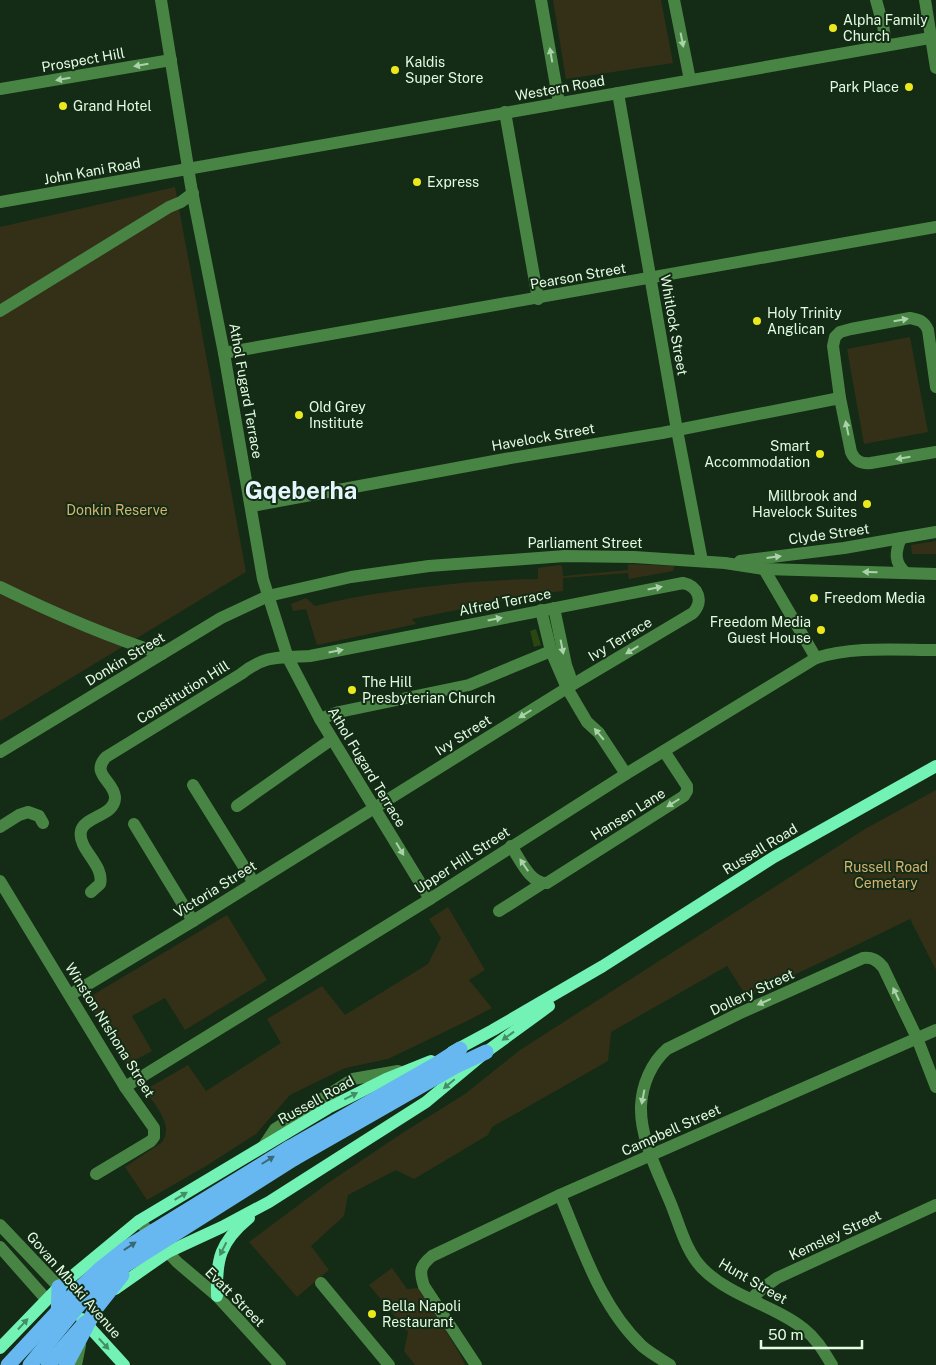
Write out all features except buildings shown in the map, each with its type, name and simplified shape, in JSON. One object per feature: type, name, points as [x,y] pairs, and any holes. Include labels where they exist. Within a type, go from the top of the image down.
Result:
[{"type":"highway","points":[[8,1365],[68,1300],[106,1264],[128,1248],[292,1153],[460,1049]]},
{"type":"highway","points":[[30,1365],[82,1301],[108,1276],[292,1153],[454,1066],[486,1052]]},
{"type":"highway","points":[[54,1365],[115,1283],[147,1251]]},
{"type":"highway","points":[[21,1365],[58,1322],[59,1286]]},
{"type":"highway","points":[[48,1365],[64,1354],[81,1318]]},
{"type":"main road","name":"Russell Road","points":[[0,1348],[59,1286],[139,1221],[328,1108],[386,1079],[460,1049],[603,966],[774,857],[936,766]]},
{"type":"main road","name":"Russell Road","points":[[81,1318],[128,1279],[168,1252],[222,1227],[269,1202],[426,1102],[486,1052],[603,966]]},
{"type":"main road","points":[[217,1296],[216,1276],[222,1250],[242,1224],[269,1202]]},
{"type":"main road","name":"Govan Mbeki Avenue","points":[[59,1286],[81,1318],[124,1365]]},
{"type":"main road","name":"Govan Mbeki Avenue","points":[[46,1299],[58,1322],[64,1354],[71,1365]]},
{"type":"main road","points":[[58,1322],[81,1318]]},
{"type":"street","name":"Athol Fugard Terrace","points":[[161,0],[193,193],[268,596],[288,658],[320,719],[430,899]]},
{"type":"street","points":[[541,0],[559,103]]},
{"type":"street","points":[[674,0],[690,80]]},
{"type":"street","points":[[876,0],[886,45]]},
{"type":"street","points":[[925,0],[933,37],[936,68]]},
{"type":"street","name":"Western Road","points":[[189,170],[277,152],[933,37]]},
{"type":"street","name":"Prospect Hill","points":[[0,89],[171,60]]},
{"type":"street","name":"Whitlock Street","points":[[618,93],[702,561]]},
{"type":"street","points":[[505,112],[538,299]]},
{"type":"street","name":"John Kani Road","points":[[0,202],[189,170]]},
{"type":"street","points":[[0,310],[193,193]]},
{"type":"street","name":"Pearson Street","points":[[224,353],[538,299],[936,227]]},
{"type":"street","points":[[936,382],[928,330],[924,322],[910,318],[851,329],[840,332],[835,337],[840,398],[851,452],[855,459],[858,462],[871,463],[936,452]]},
{"type":"street","name":"Havelock Street","points":[[252,506],[504,459],[677,430],[840,398]]},
{"type":"street","name":"Clyde Street","points":[[726,563],[844,548],[936,532]]},
{"type":"street","points":[[901,538],[896,559],[898,565],[906,573]]},
{"type":"street","name":"Parliament Street","points":[[268,596],[351,577],[429,566],[565,556],[634,557],[702,561],[764,569],[936,574]]},
{"type":"street","points":[[764,569],[816,658]]},
{"type":"street","name":"Alfred Terrace","points":[[288,658],[310,656],[683,583],[691,584],[699,599],[696,609],[689,616]]},
{"type":"street","points":[[0,587],[52,612],[108,635],[162,654]]},
{"type":"street","name":"Donkin Street","points":[[0,752],[221,618],[268,596]]},
{"type":"street","points":[[554,608],[570,686]]},
{"type":"street","points":[[542,610],[551,651],[588,722],[599,733],[626,774]]},
{"type":"street","name":"Ivy Terrace","points":[[570,686],[689,616]]},
{"type":"street","name":"Upper Hill Street","points":[[125,1087],[430,899],[626,774],[816,658],[831,653],[846,652],[936,650]]},
{"type":"street","points":[[320,719],[338,712],[469,685],[551,651]]},
{"type":"street","name":"Constitution Hill","points":[[91,892],[100,884],[101,874],[80,836],[84,825],[110,808],[114,803],[115,798],[100,766],[106,756],[241,674],[252,665],[274,657],[288,658]]},
{"type":"street","name":"Ivy Street","points":[[375,808],[570,686]]},
{"type":"street","points":[[237,806],[332,739]]},
{"type":"street","name":"Hansen Lane","points":[[499,911],[543,883],[547,883],[684,796],[687,786],[664,751]]},
{"type":"street","points":[[193,785],[254,883]]},
{"type":"street","name":"Victoria Street","points":[[70,995],[375,808]]},
{"type":"street","points":[[0,826],[18,815],[28,812],[38,816],[43,823]]},
{"type":"street","points":[[134,824],[193,921]]},
{"type":"street","points":[[511,846],[534,879],[543,883]]},
{"type":"street","name":"Winston Ntshona Street","points":[[0,881],[125,1087],[154,1128],[154,1137],[143,1147],[96,1174]]},
{"type":"street","name":"Dollery Street","points":[[652,1155],[644,1133],[641,1105],[647,1079],[659,1056],[667,1049],[738,1014],[863,958],[878,961],[883,967],[916,1038],[936,1087]]},
{"type":"street","name":"Campbell Street","points":[[476,1365],[424,1286],[421,1275],[422,1264],[432,1256],[560,1195],[936,1030]]},
{"type":"street","name":"Hunt Street","points":[[652,1155],[689,1249],[702,1268],[714,1278],[804,1328],[814,1338],[832,1365]]},
{"type":"street","points":[[560,1195],[590,1267],[622,1325],[643,1347],[670,1365]]},
{"type":"street","name":"Kemsley Street","points":[[750,1299],[762,1288],[792,1271],[936,1205]]},
{"type":"street","name":"Evatt Street","points":[[139,1221],[168,1252],[217,1296],[280,1365]]},
{"type":"street","name":"Govan Mbeki Avenue","points":[[0,1225],[59,1286]]},
{"type":"street","name":"Govan Mbeki Avenue","points":[[0,1247],[46,1299]]},
{"type":"street","points":[[321,1283],[389,1365]]},
{"type":"street","points":[[76,1365],[81,1318]]},
{"type":"green space","points":[[553,0],[661,0],[673,63],[566,79]]},
{"type":"green space","name":"Donkin Reserve","points":[[175,187],[246,572],[0,721],[0,227]]},
{"type":"green space","points":[[910,337],[928,432],[864,444],[847,349]]},
{"type":"green space","points":[[936,541],[936,554],[912,554],[911,545]]},
{"type":"green space","points":[[628,564],[674,566],[673,571],[629,579],[628,573],[563,578],[563,591],[526,596],[412,619],[416,624],[317,645],[306,609],[293,611],[291,604],[306,598],[315,606],[369,595],[424,587],[538,579],[538,568],[559,565],[562,566],[563,576],[628,570]]},
{"type":"green space","name":"Russell Road Cemetary","points":[[936,790],[936,970],[910,919],[747,997],[727,966],[611,1032],[608,1061],[492,1127],[488,1135],[414,1179],[396,1170],[348,1195],[344,1216],[311,1246],[329,1270],[297,1297],[249,1242],[328,1183],[465,1094],[520,1050],[865,829]]},
{"type":"green space","points":[[448,907],[485,970],[469,980],[492,1008],[388,1059],[345,1068],[290,1095],[256,1134],[147,1200],[125,1167],[161,1143],[165,1137],[165,1123],[145,1090],[188,1065],[206,1091],[281,1043],[267,1019],[322,986],[345,1015],[428,964],[441,938],[429,919]]},
{"type":"green space","points":[[227,915],[267,980],[185,1030],[165,998],[132,1016],[152,1051],[126,1065],[86,999]]},
{"type":"green space","points":[[392,1268],[407,1289],[419,1288],[465,1365],[415,1365],[404,1351],[408,1332],[369,1285]]},
{"type":"shaded area","points":[[536,629],[541,645],[534,647],[530,631]]},
{"type":"place","name":"Alpha Family Church","points":[[833,28]]},
{"type":"place","name":"Kaldis Super Store","points":[[395,70]]},
{"type":"place","name":"Park Place","points":[[909,87]]},
{"type":"place","name":"Grand Hotel","points":[[63,106]]},
{"type":"place","name":"Express","points":[[417,182]]},
{"type":"place","name":"Holy Trinity Anglican","points":[[757,321]]},
{"type":"place","name":"Old Grey Institute","points":[[299,415]]},
{"type":"place","name":"Smart Accommodation","points":[[820,454]]},
{"type":"place","name":"Millbrook and Havelock Suites","points":[[867,504]]},
{"type":"place","name":"Freedom Media","points":[[814,598]]},
{"type":"place","name":"Freedom Media Guest House","points":[[821,630]]},
{"type":"place","name":"The Hill Presbyterian Church","points":[[352,690]]},
{"type":"place","name":"Bella Napoli Restaurant","points":[[372,1314]]},
{"type":"district","name":"Gqeberha","points":[[301,490]]}]
